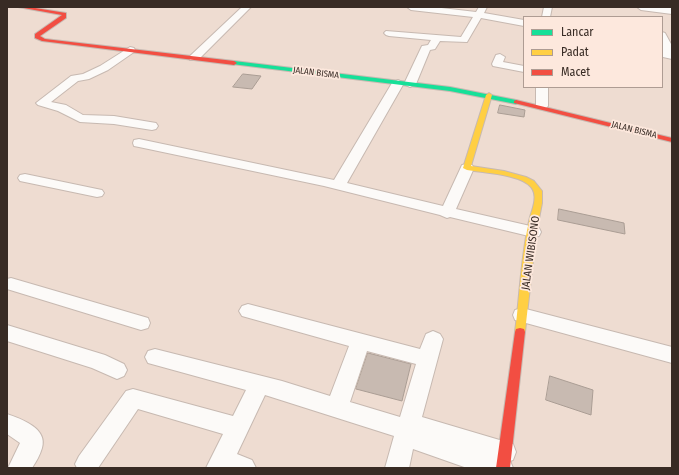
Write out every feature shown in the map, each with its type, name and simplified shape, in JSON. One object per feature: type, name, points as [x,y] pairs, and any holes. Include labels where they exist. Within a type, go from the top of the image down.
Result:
[{"type":"street","name":"JALAN BISMA","points":[[20,7],[64,14],[60,20],[39,33],[37,37],[39,39],[489,95],[542,106],[672,140]]},
{"type":"street","points":[[194,58],[247,7]]},
{"type":"street","points":[[411,7],[481,11],[523,24]]},
{"type":"street","points":[[641,7],[662,11],[672,11]]},
{"type":"street","points":[[389,33],[460,41],[466,40],[481,11]]},
{"type":"street","points":[[663,36],[666,44],[667,55]]},
{"type":"street","points":[[338,186],[426,48],[432,48],[437,38]]},
{"type":"street","points":[[130,50],[104,68],[85,77],[75,78],[42,103],[62,108],[80,118],[114,120],[152,126]]},
{"type":"street","points":[[500,57],[497,64],[498,65],[523,69]]},
{"type":"street","points":[[542,88],[542,106]]},
{"type":"street","points":[[448,213],[467,168],[489,95]]},
{"type":"street","points":[[139,143],[183,151],[338,186],[533,232]]},
{"type":"street","name":"JALAN WIBISONO","points":[[467,168],[518,177],[538,188],[539,197],[533,232],[503,463]]},
{"type":"street","points":[[25,178],[97,192]]},
{"type":"street","points":[[11,284],[141,323]]},
{"type":"street","points":[[248,311],[427,359]]},
{"type":"street","points":[[522,315],[672,355]]},
{"type":"street","points":[[7,333],[98,361],[117,370]]},
{"type":"street","points":[[397,468],[433,339]]},
{"type":"street","points":[[336,407],[360,341]]},
{"type":"street","points":[[155,357],[260,384],[407,430],[423,427],[503,463]]},
{"type":"street","points":[[244,468],[220,464],[260,384]]},
{"type":"street","points":[[90,467],[133,398],[238,428]]},
{"type":"street","points":[[7,424],[24,432],[32,440],[31,447],[20,468]]},
{"type":"building","points":[[243,74],[261,76],[252,89],[233,87]]},
{"type":"building","points":[[500,105],[525,110],[524,117],[498,113]]},
{"type":"building","points":[[559,209],[624,223],[625,234],[558,220]]},
{"type":"building","points":[[368,353],[411,364],[402,401],[356,389]]},
{"type":"building","points":[[550,376],[593,390],[591,415],[546,400]]},
{"type":"traffic: fast","points":[[234,63],[450,89],[516,102]]},
{"type":"traffic: slow","points":[[489,95],[467,168],[524,179],[536,187],[538,191],[538,203],[530,248],[520,332]]},
{"type":"traffic: jam","points":[[20,7],[64,14],[64,17],[37,35],[37,37],[44,40],[234,63]]},
{"type":"traffic: jam","points":[[516,102],[672,140]]},
{"type":"traffic: jam","points":[[503,468],[520,332]]}]
